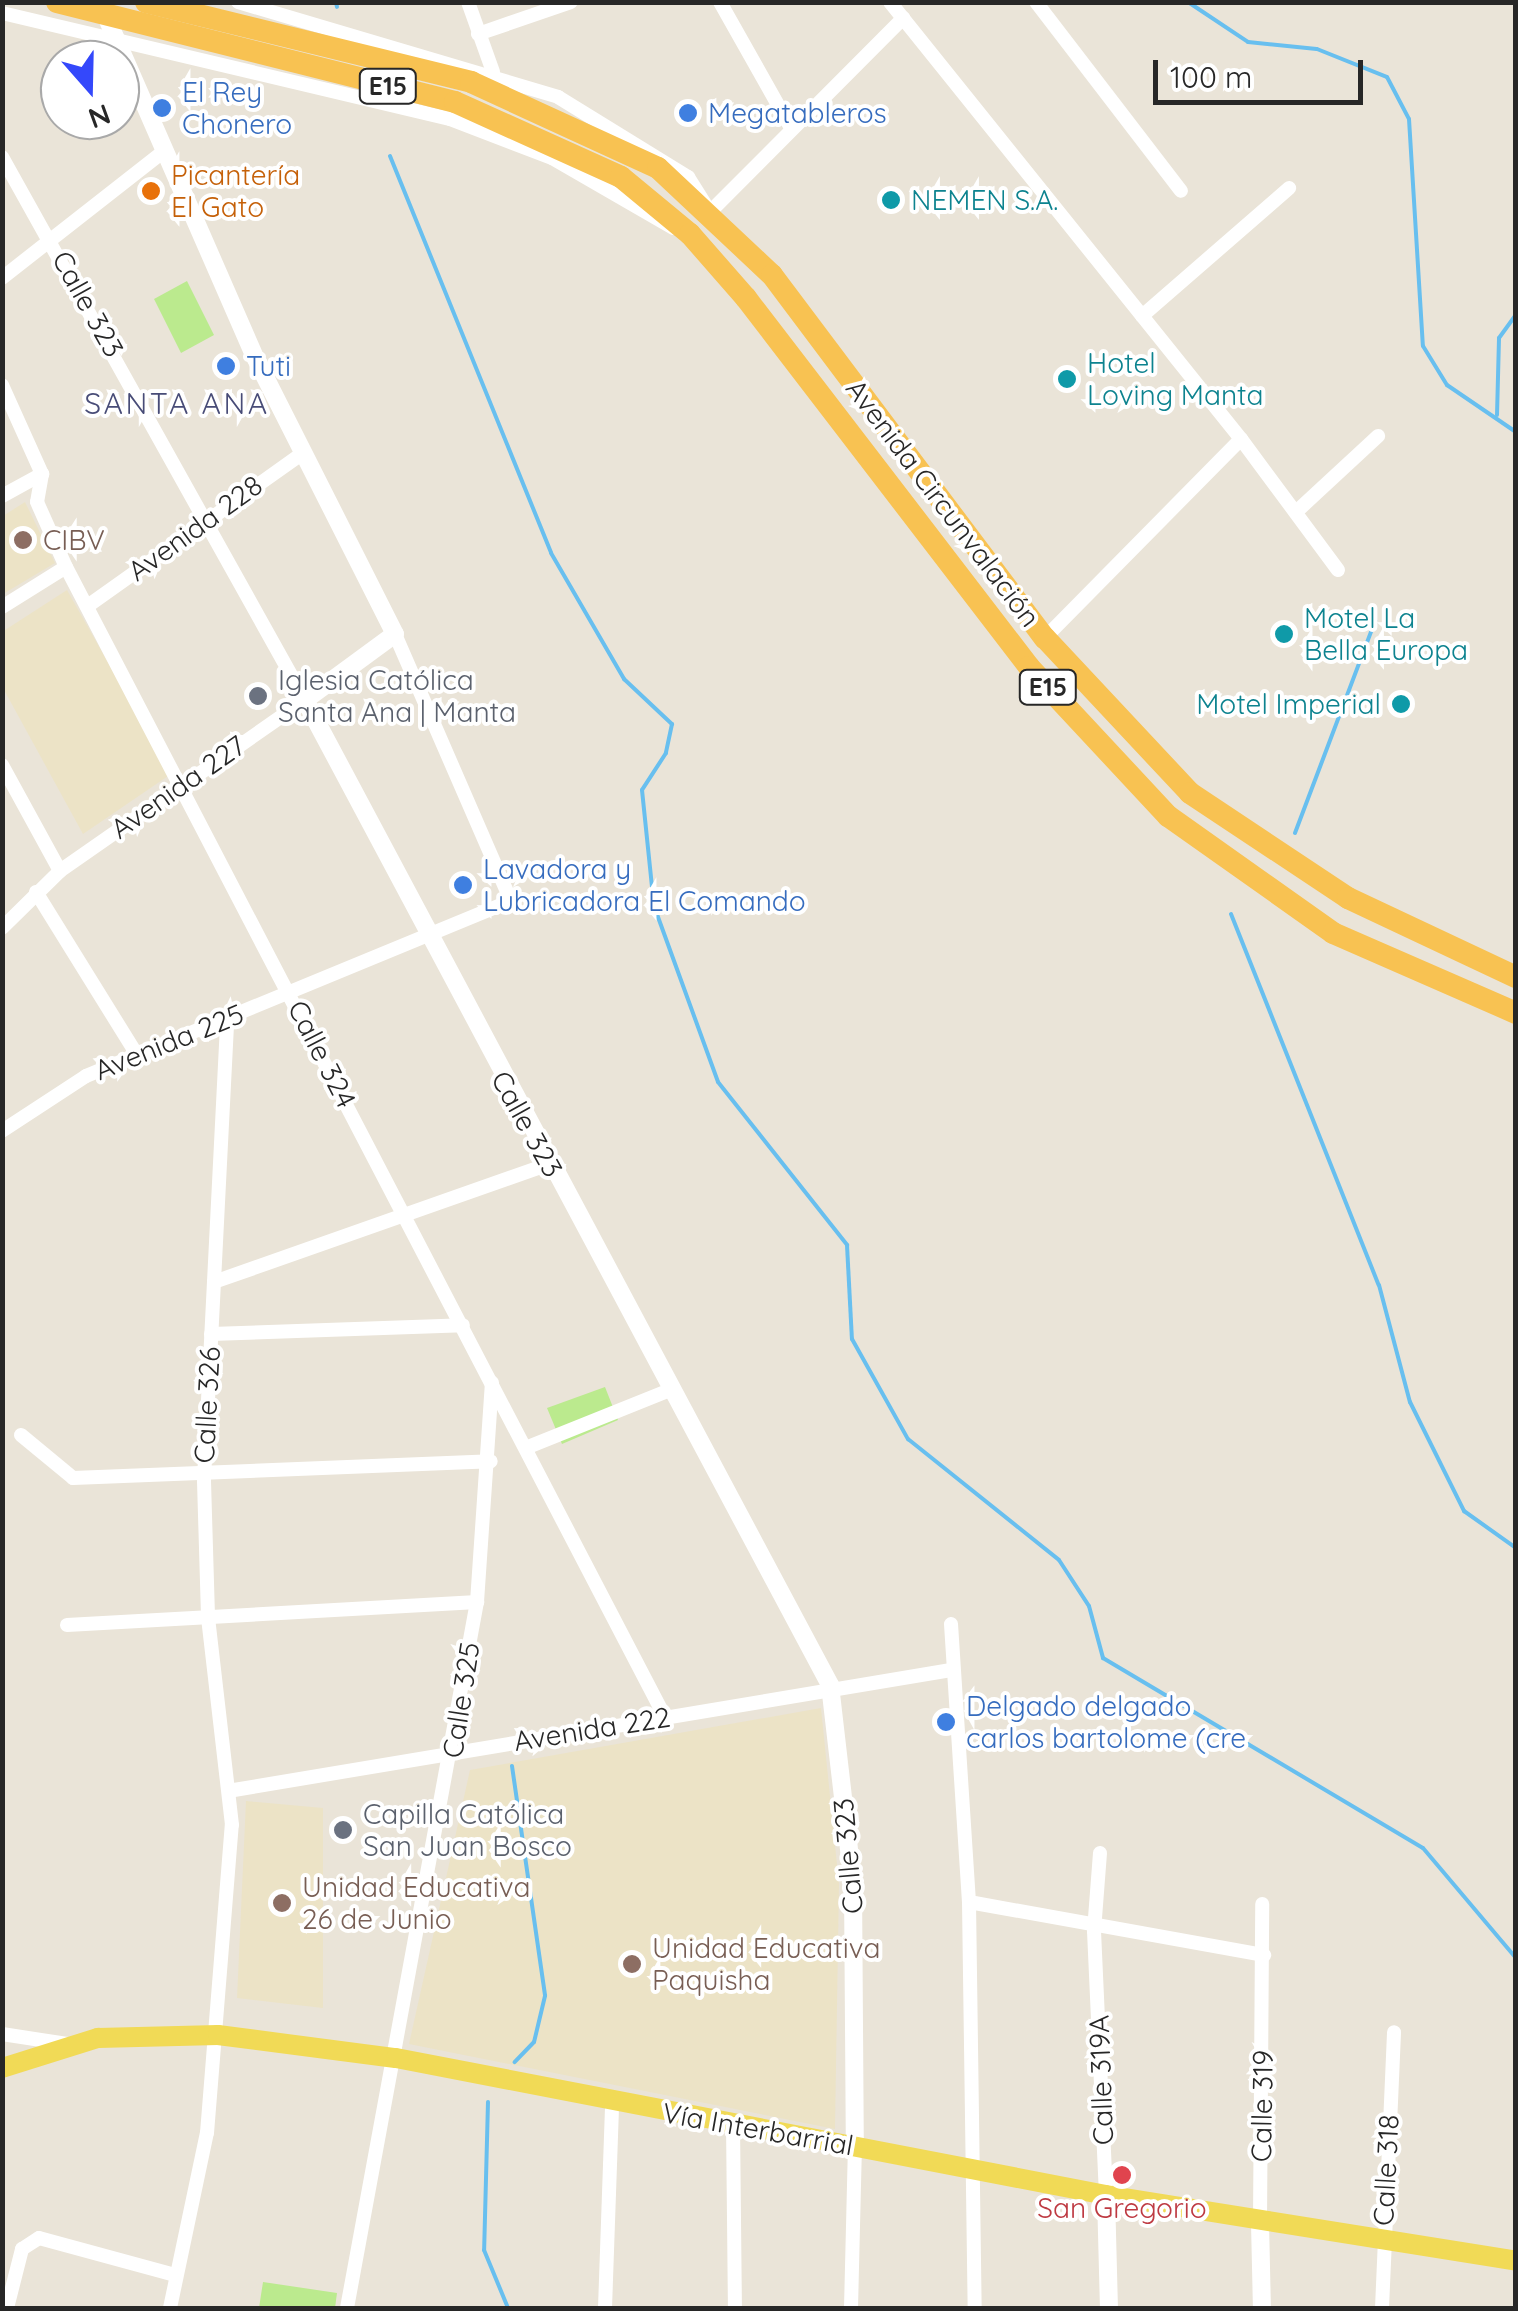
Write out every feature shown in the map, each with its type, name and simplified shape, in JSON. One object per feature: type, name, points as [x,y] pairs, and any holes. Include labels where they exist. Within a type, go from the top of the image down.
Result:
[{"type":"highway","name":"Avenida Circunvalación","points":[[57,2],[503,120],[621,177],[690,234],[998,626],[1168,816],[1228,863],[1333,933],[1516,1012]]},
{"type":"highway","name":"Avenida Circunvalación","points":[[146,2],[472,82],[571,120],[658,168],[710,212],[772,275],[1046,638],[1190,793],[1229,823],[1348,898],[1516,977]]},
{"type":"highway","points":[[998,626],[1022,606]]},
{"type":"main road","name":"Vía Interbarrial","points":[[2,2068],[67,2044],[218,2035],[396,2058],[612,2104],[1260,2223],[1382,2236],[1514,2257]]},
{"type":"street","points":[[100,2],[114,40]]},
{"type":"street","name":"Avenida Circunvalación","points":[[238,2],[492,72],[636,137],[688,177],[710,212]]},
{"type":"street","points":[[468,2],[492,72]]},
{"type":"street","points":[[478,34],[571,2]]},
{"type":"street","points":[[720,2],[791,128]]},
{"type":"street","points":[[890,2],[1241,439],[1338,570]]},
{"type":"street","points":[[1036,2],[1181,191]]},
{"type":"street","name":"Avenida Circunvalación","points":[[2,13],[101,40]]},
{"type":"street","points":[[710,212],[903,18]]},
{"type":"street","name":"Avenida Circunvalación","points":[[140,49],[450,119],[552,158],[690,234]]},
{"type":"street","points":[[140,98],[302,453],[396,634]]},
{"type":"street","points":[[2,278],[164,151]]},
{"type":"street","name":"Calle 323","points":[[2,157],[53,240],[305,700],[424,937],[830,1685],[854,1883],[855,2146]]},
{"type":"street","points":[[1142,316],[1289,188]]},
{"type":"street","name":"Calle 324","points":[[2,386],[42,474],[37,502],[66,568],[528,1447],[664,1717]]},
{"type":"street","points":[[1296,512],[1378,436]]},
{"type":"street","points":[[1046,638],[1241,439]]},
{"type":"street","name":"Avenida 228","points":[[89,606],[204,519],[302,453]]},
{"type":"street","points":[[2,496],[42,474]]},
{"type":"street","points":[[2,608],[66,568]]},
{"type":"street","name":"Avenida 227","points":[[2,928],[60,871],[396,634]]},
{"type":"street","name":"Avenida 225","points":[[2,1131],[46,1096],[511,900],[396,634]]},
{"type":"street","points":[[2,765],[60,871]]},
{"type":"street","points":[[36,892],[137,1055]]},
{"type":"street","name":"Calle 326","points":[[227,1019],[204,1479],[208,1616],[234,1790]]},
{"type":"street","points":[[214,1282],[407,1219],[549,1164]]},
{"type":"street","points":[[210,1334],[464,1325]]},
{"type":"street","name":"Calle 325","points":[[347,2308],[453,1752],[477,1602],[492,1461],[492,1382]]},
{"type":"street","points":[[528,1447],[672,1389]]},
{"type":"street","points":[[21,1434],[73,1478],[204,1479],[492,1461]]},
{"type":"street","points":[[66,1625],[477,1602]]},
{"type":"street","points":[[951,1624],[969,1902],[975,2308]]},
{"type":"street","name":"Avenida 222","points":[[234,1790],[830,1685],[951,1670]]},
{"type":"street","points":[[170,2308],[199,2186],[218,2035],[234,1790]]},
{"type":"street","name":"Calle 319A","points":[[1100,1852],[1094,1931],[1109,2308]]},
{"type":"street","points":[[969,1902],[1094,1931],[1264,1955]]},
{"type":"street","name":"Calle 319","points":[[1262,1904],[1262,2308]]},
{"type":"street","name":"Calle 318","points":[[1382,2308],[1382,2236],[1394,2032]]},
{"type":"street","points":[[2,2034],[67,2044]]},
{"type":"street","points":[[605,2308],[612,2104]]},
{"type":"street","points":[[733,2124],[735,2308]]},
{"type":"street","points":[[851,2308],[855,2146]]},
{"type":"street","points":[[8,2308],[29,2241],[175,2275]]},
{"type":"shaded area","name":"CIBV","points":[[25,502],[55,563],[3,594],[3,516]]},
{"type":"shaded area","points":[[67,590],[171,774],[83,834],[3,688],[2,632]]},
{"type":"shaded area","name":"Unidad Educativa Paquisha","points":[[821,1708],[839,1884],[835,2129],[409,2044],[470,1770]]},
{"type":"shaded area","name":"Unidad Educativa 26 de Junio","points":[[246,1801],[323,1808],[323,2008],[237,1998]]},
{"type":"green space","points":[[187,281],[214,335],[181,353],[154,299]]},
{"type":"green space","points":[[605,1387],[618,1420],[562,1444],[547,1408]]},
{"type":"green space","points":[[263,2282],[337,2293],[335,2308],[259,2308]]},
{"type":"waterway","points":[[336,2],[337,7]]},
{"type":"waterway","points":[[1188,2],[1248,42],[1317,49],[1387,77],[1409,119],[1423,346],[1447,385],[1516,432]]},
{"type":"waterway","points":[[390,156],[551,553],[624,679],[672,724],[666,753],[642,790],[654,906],[718,1082],[847,1245],[852,1339],[908,1439],[1059,1560],[1089,1606],[1103,1658],[1423,1848],[1516,1958]]},
{"type":"waterway","points":[[1497,415],[1499,338],[1516,315]]},
{"type":"waterway","points":[[1295,833],[1375,621]]},
{"type":"waterway","points":[[1231,914],[1379,1285],[1410,1402],[1464,1511],[1516,1548]]},
{"type":"waterway","points":[[512,1766],[545,1996],[534,2042],[515,2062]]},
{"type":"waterway","points":[[488,2102],[484,2250],[508,2308]]},
{"type":"place","name":"El Rey Chonero","points":[[162,108]]},
{"type":"place","name":"Megatableros","points":[[688,113]]},
{"type":"place","name":"Picantería El Gato","points":[[151,191]]},
{"type":"place","name":"NEMEN S.A.","points":[[891,200]]},
{"type":"place","name":"Tuti","points":[[226,366]]},
{"type":"place","name":"Hotel Loving Manta","points":[[1067,379]]},
{"type":"place","name":"CIBV","points":[[23,540]]},
{"type":"place","name":"Motel La Bella Europa","points":[[1284,634]]},
{"type":"place","name":"Iglesia Católica Santa Ana | Manta","points":[[258,696]]},
{"type":"place","name":"Motel Imperial","points":[[1401,704]]},
{"type":"place","name":"Lavadora y Lubricadora El Comando","points":[[463,885]]},
{"type":"place","name":"Delgado delgado carlos bartolome (cre","points":[[946,1722]]},
{"type":"place","name":"Capilla Católica San Juan Bosco","points":[[343,1830]]},
{"type":"place","name":"Unidad Educativa 26 de Junio","points":[[282,1903]]},
{"type":"place","name":"Unidad Educativa Paquisha","points":[[632,1964]]},
{"type":"place","name":"San Gregorio","points":[[1122,2175]]},
{"type":"district","name":"SANTA ANA","points":[[177,403]]}]
